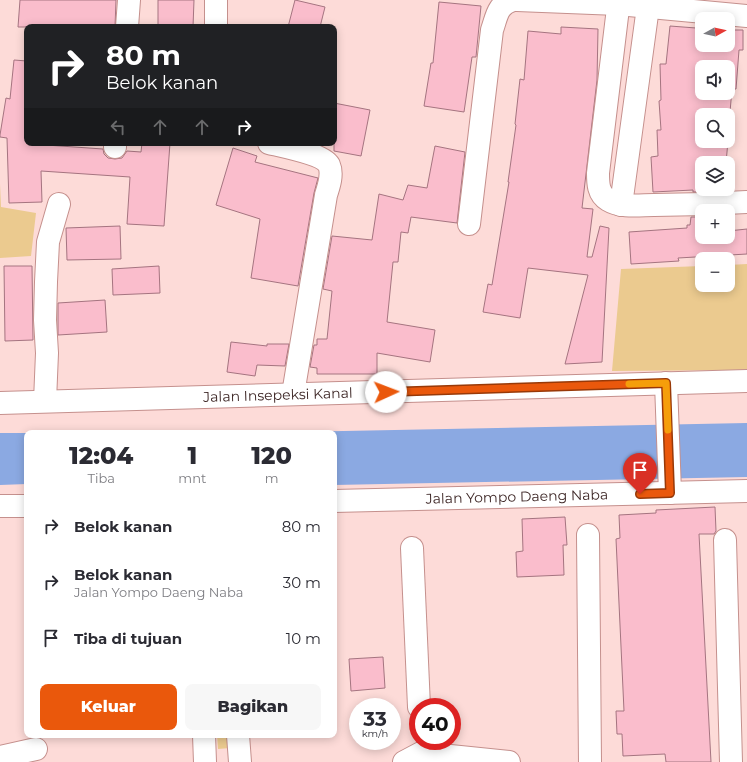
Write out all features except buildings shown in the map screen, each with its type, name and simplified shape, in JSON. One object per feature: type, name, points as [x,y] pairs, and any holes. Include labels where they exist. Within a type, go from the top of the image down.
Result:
[{"type":"street","points":[[126,24],[129,0]]},
{"type":"street","points":[[216,0],[216,24]]},
{"type":"street","points":[[469,224],[492,30],[498,12],[504,3],[513,0]]},
{"type":"street","points":[[516,0],[618,2],[648,7],[747,16]]},
{"type":"street","points":[[618,2],[598,173],[598,185],[601,193],[608,200],[621,205],[687,205],[747,202]]},
{"type":"street","points":[[621,205],[648,7]]},
{"type":"street","points":[[280,146],[322,158],[328,164],[330,169],[330,177],[293,394]]},
{"type":"street","points":[[45,401],[47,353],[45,320],[48,242],[59,204]]},
{"type":"street","name":"Jalan Insepeksi Kanal","points":[[0,403],[747,381]]},
{"type":"street","points":[[666,383],[670,493]]},
{"type":"street","name":"Jalan Yompo Daeng Naba","points":[[337,500],[747,492]]},
{"type":"street","points":[[0,506],[24,506]]},
{"type":"street","points":[[588,535],[590,762]]},
{"type":"street","points":[[725,540],[731,762]]},
{"type":"street","points":[[412,548],[419,698]]},
{"type":"street","points":[[204,738],[205,762]]},
{"type":"street","points":[[238,738],[240,762]]},
{"type":"street","points":[[0,757],[36,749]]},
{"type":"street","points":[[416,754],[509,762]]},
{"type":"shaded area","points":[[0,184],[1,207],[36,213],[31,256],[0,258]]},
{"type":"shaded area","points":[[747,264],[747,370],[612,371],[621,269],[695,266],[695,292],[735,292],[735,265]]},
{"type":"shaded area","points":[[217,738],[230,738],[230,748],[218,749]]},
{"type":"water","points":[[747,423],[747,477],[337,485],[337,431]]},
{"type":"water","points":[[0,433],[24,433],[24,484],[0,485]]},
{"type":"slow traffic","points":[[629,384],[666,383],[668,430]]},
{"type":"route","points":[[386,392],[666,383],[670,493],[640,494]]}]
